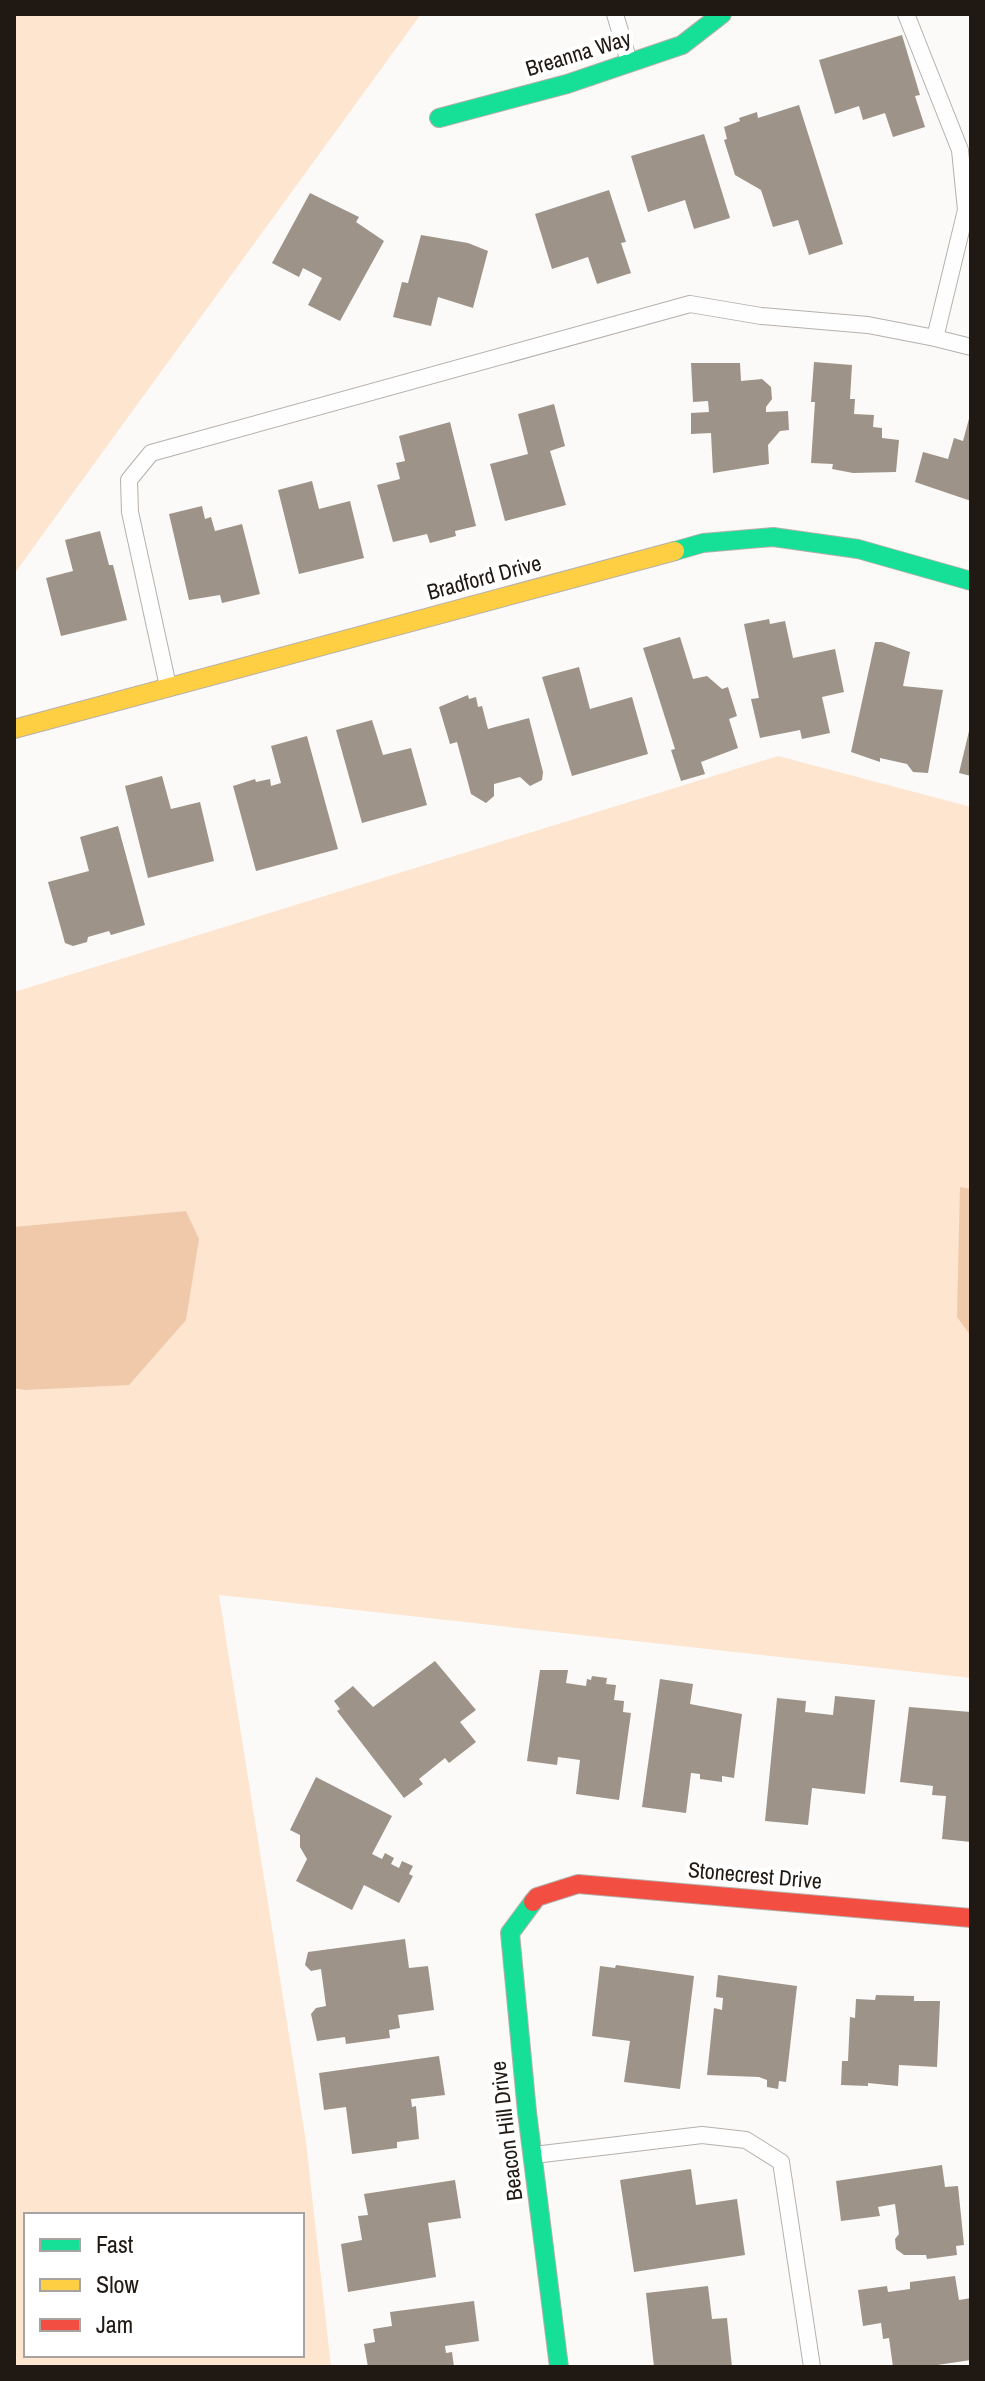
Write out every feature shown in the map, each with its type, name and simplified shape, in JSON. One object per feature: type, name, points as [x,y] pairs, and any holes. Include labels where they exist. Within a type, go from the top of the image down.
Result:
[{"type":"street","name":"Breanna Way","points":[[439,118],[567,84],[682,45],[722,14]]},
{"type":"street","name":"Bradford Drive","points":[[14,729],[703,543],[773,537],[858,549],[971,581]]},
{"type":"street","name":"Stonecrest Drive","points":[[537,1897],[578,1884],[971,1918]]},
{"type":"street","name":"Beacon Hill Drive","points":[[537,1897],[510,1933],[532,2156],[559,2367]]},
{"type":"lane","points":[[615,14],[629,63]]},
{"type":"lane","points":[[906,14],[960,150],[966,210],[935,338]]},
{"type":"lane","points":[[168,687],[130,512],[129,480],[151,453],[690,304],[761,316],[868,325],[971,347]]},
{"type":"lane","points":[[532,2156],[702,2135],[746,2140],[781,2162],[812,2367]]},
{"type":"shaded area","points":[[14,14],[421,14],[14,574]]},
{"type":"shaded area","points":[[778,756],[971,807],[971,1678],[219,1595],[306,2142],[331,2367],[14,2367],[14,992]]},
{"type":"shaded area","points":[[960,1187],[971,1189],[971,1336],[957,1317]]},
{"type":"shaded area","points":[[186,1211],[199,1239],[186,1320],[129,1385],[14,1388],[14,1227]]},
{"type":"building","points":[[902,35],[920,95],[915,96],[925,127],[893,137],[885,113],[863,120],[859,106],[835,114],[819,60]]},
{"type":"building","points":[[799,105],[843,244],[809,255],[798,220],[773,227],[761,190],[735,175],[724,140],[727,139],[724,127],[740,121],[739,118],[757,112],[758,118]]},
{"type":"building","points":[[704,134],[730,218],[694,229],[685,200],[648,212],[631,156]]},
{"type":"building","points":[[609,190],[626,242],[621,243],[631,273],[597,284],[588,257],[552,269],[535,214]]},
{"type":"building","points":[[310,193],[359,217],[356,222],[384,241],[340,321],[308,305],[322,278],[303,268],[299,277],[272,263]]},
{"type":"building","points":[[421,235],[468,243],[488,251],[473,308],[438,297],[431,326],[393,317],[402,282],[408,283]]},
{"type":"building","points":[[814,362],[852,365],[850,399],[855,399],[854,414],[874,415],[873,427],[882,428],[882,438],[899,440],[896,472],[853,473],[832,469],[833,464],[811,463]]},
{"type":"building","points":[[691,363],[740,363],[741,381],[762,379],[771,387],[772,399],[766,412],[788,411],[789,430],[780,431],[768,445],[769,464],[713,473],[711,433],[691,434],[691,413],[709,412],[708,401],[693,402]]},
{"type":"building","points":[[554,404],[565,446],[550,451],[566,505],[505,521],[490,464],[528,454],[518,414]]},
{"type":"building","points":[[970,415],[971,501],[915,482],[923,452],[948,459],[954,438],[963,441]]},
{"type":"building","points":[[450,422],[476,526],[455,531],[456,536],[430,543],[427,534],[393,542],[377,485],[400,479],[396,463],[405,461],[399,436]]},
{"type":"building","points":[[312,481],[319,509],[350,501],[364,558],[299,574],[278,490]]},
{"type":"building","points":[[202,506],[205,519],[211,517],[215,531],[242,524],[260,594],[222,603],[220,595],[189,600],[169,514]]},
{"type":"building","points":[[100,531],[109,565],[113,565],[127,620],[61,636],[46,578],[73,571],[65,540]]},
{"type":"building","points":[[769,619],[770,624],[785,621],[793,658],[835,649],[844,692],[822,697],[830,733],[802,739],[800,730],[760,738],[751,699],[759,698],[744,624]]},
{"type":"building","points":[[680,637],[693,679],[707,676],[722,689],[728,687],[737,716],[729,719],[738,748],[701,762],[705,774],[681,781],[671,750],[675,749],[643,648]]},
{"type":"building","points":[[875,642],[910,652],[903,686],[943,690],[928,773],[913,772],[907,764],[880,758],[880,762],[851,752]]},
{"type":"building","points":[[579,667],[590,709],[632,697],[648,754],[572,776],[542,677]]},
{"type":"building","points":[[468,695],[469,699],[476,697],[478,707],[482,706],[488,729],[529,718],[543,772],[542,780],[530,786],[520,777],[494,784],[494,796],[486,803],[471,794],[457,742],[450,744],[439,707]]},
{"type":"building","points":[[372,720],[383,755],[411,748],[427,805],[362,823],[336,730]]},
{"type":"building","points":[[971,728],[971,776],[959,773]]},
{"type":"building","points":[[307,736],[338,849],[256,871],[233,786],[255,779],[256,782],[270,779],[271,786],[281,783],[271,746]]},
{"type":"building","points":[[162,776],[171,809],[200,802],[214,861],[148,878],[125,786]]},
{"type":"building","points":[[118,826],[145,925],[111,935],[109,931],[88,937],[87,942],[73,946],[65,943],[48,882],[89,871],[80,837]]},
{"type":"building","points":[[435,1661],[476,1710],[460,1722],[476,1742],[449,1763],[445,1758],[419,1779],[423,1784],[404,1798],[337,1711],[340,1709],[334,1701],[353,1686],[373,1707]]},
{"type":"building","points":[[540,1670],[568,1670],[566,1683],[586,1686],[587,1679],[591,1680],[592,1676],[607,1678],[606,1684],[616,1685],[614,1700],[624,1701],[623,1712],[631,1713],[619,1800],[576,1794],[580,1760],[558,1757],[557,1765],[527,1761]]},
{"type":"building","points":[[660,1679],[693,1684],[690,1704],[742,1714],[734,1778],[722,1776],[722,1782],[700,1779],[700,1774],[691,1773],[686,1813],[642,1807]]},
{"type":"building","points":[[835,1696],[875,1700],[865,1794],[812,1788],[808,1825],[765,1821],[777,1698],[806,1701],[805,1712],[833,1715]]},
{"type":"building","points":[[909,1707],[971,1712],[971,1842],[942,1839],[946,1796],[932,1795],[933,1786],[900,1782]]},
{"type":"building","points":[[316,1777],[392,1816],[372,1854],[382,1859],[385,1853],[394,1858],[391,1864],[399,1868],[402,1861],[413,1866],[409,1874],[413,1876],[399,1903],[364,1885],[352,1910],[296,1881],[307,1859],[300,1847],[300,1835],[290,1830]]},
{"type":"building","points":[[405,1939],[409,1968],[428,1966],[434,2010],[398,2015],[400,2028],[389,2030],[390,2038],[346,2044],[345,2037],[317,2041],[311,2014],[316,2008],[326,2006],[321,1969],[311,1971],[305,1965],[308,1952]]},
{"type":"building","points":[[616,1965],[694,1976],[680,2089],[624,2082],[630,2041],[592,2036],[600,1966],[615,1968]]},
{"type":"building","points":[[718,1975],[797,1986],[786,2082],[779,2081],[778,2089],[767,2087],[767,2080],[759,2077],[707,2075],[714,2008],[722,2010],[723,1998],[716,1997]]},
{"type":"building","points":[[876,1995],[914,1996],[914,2001],[940,2001],[937,2067],[899,2065],[898,2086],[868,2083],[868,2086],[841,2085],[842,2061],[848,2061],[850,2017],[855,2018],[856,1999],[875,2000]]},
{"type":"building","points":[[439,2056],[445,2095],[411,2099],[412,2107],[416,2106],[419,2139],[397,2142],[397,2148],[352,2154],[346,2107],[324,2110],[319,2073]]},
{"type":"building","points":[[942,2165],[945,2187],[958,2186],[964,2245],[956,2246],[957,2255],[927,2259],[926,2255],[904,2255],[896,2249],[895,2239],[899,2234],[895,2204],[878,2207],[880,2216],[841,2221],[836,2181]]},
{"type":"building","points":[[691,2169],[696,2205],[737,2199],[745,2255],[634,2272],[620,2180]]},
{"type":"building","points":[[455,2180],[461,2218],[428,2223],[436,2277],[348,2292],[341,2244],[362,2240],[358,2216],[368,2215],[364,2194]]},
{"type":"building","points":[[955,2276],[959,2300],[971,2298],[971,2360],[924,2367],[893,2367],[889,2338],[883,2339],[881,2323],[863,2326],[858,2290],[887,2286],[888,2292],[910,2289],[910,2282]]},
{"type":"building","points":[[708,2286],[712,2319],[727,2318],[732,2367],[654,2367],[646,2293]]},
{"type":"building","points":[[474,2301],[479,2341],[445,2346],[446,2353],[452,2352],[454,2367],[368,2367],[364,2344],[375,2342],[373,2329],[392,2326],[390,2312]]},
{"type":"traffic: fast","points":[[439,118],[567,84],[682,45],[722,14]]},
{"type":"traffic: fast","points":[[675,551],[703,543],[773,537],[858,549],[971,581]]},
{"type":"traffic: fast","points":[[533,1902],[510,1933],[527,2112],[559,2367]]},
{"type":"traffic: slow","points":[[14,729],[675,551]]},
{"type":"traffic: jam","points":[[533,1902],[537,1897],[578,1884],[971,1918]]}]
